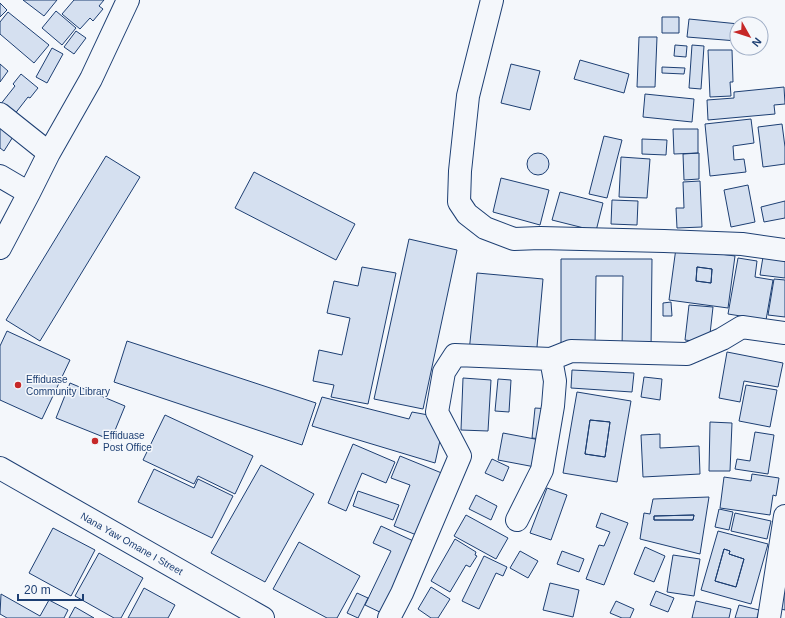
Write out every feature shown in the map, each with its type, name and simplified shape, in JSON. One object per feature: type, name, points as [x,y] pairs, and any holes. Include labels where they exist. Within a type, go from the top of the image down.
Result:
[{"type":"street","points":[[0,248],[49,153],[91,79],[128,0]]},
{"type":"street","points":[[492,0],[468,96],[460,171],[459,202],[467,214],[485,228],[514,239],[540,238],[718,243],[742,244],[785,250]]},
{"type":"street","points":[[0,114],[49,153]]},
{"type":"street","points":[[0,176],[29,193]]},
{"type":"street","points":[[389,618],[402,593],[460,456],[437,412],[444,372],[455,355],[550,359],[571,351],[687,354],[722,339],[742,327],[785,333]]},
{"type":"street","points":[[517,520],[542,470],[554,406],[555,380],[550,359]]},
{"type":"street","name":"Nana Yaw Omane I Street","points":[[0,468],[263,618]]},
{"type":"street","points":[[769,618],[785,516]]},
{"type":"building","points":[[23,0],[57,0],[44,16]]},
{"type":"building","points":[[74,0],[104,0],[99,6],[103,9],[93,21],[90,18],[80,29],[62,14]]},
{"type":"building","points":[[0,3],[7,10],[0,17]]},
{"type":"building","points":[[56,11],[76,28],[62,45],[42,28]]},
{"type":"building","points":[[8,12],[49,45],[34,63],[0,34],[0,22]]},
{"type":"building","points":[[662,17],[679,17],[679,33],[662,33]]},
{"type":"building","points":[[689,19],[729,23],[729,40],[687,37]]},
{"type":"building","points":[[76,31],[86,38],[74,54],[64,47]]},
{"type":"building","points":[[639,37],[657,37],[655,87],[637,87]]},
{"type":"building","points":[[675,45],[687,46],[686,57],[674,56]]},
{"type":"building","points":[[692,45],[704,46],[701,89],[689,88]]},
{"type":"building","points":[[52,48],[63,54],[47,83],[36,77]]},
{"type":"building","points":[[708,50],[729,50],[729,56],[732,56],[733,82],[730,82],[731,96],[710,97]]},
{"type":"building","points":[[580,60],[629,74],[624,93],[574,79]]},
{"type":"building","points":[[0,64],[8,71],[0,82]]},
{"type":"building","points":[[511,64],[540,71],[530,110],[501,103]]},
{"type":"building","points":[[662,67],[685,68],[684,74],[662,73]]},
{"type":"building","points":[[21,74],[38,88],[30,98],[28,97],[14,115],[0,105],[15,86],[13,84]]},
{"type":"building","points":[[784,87],[785,104],[774,105],[775,114],[708,120],[707,100],[734,98],[734,92]]},
{"type":"building","points":[[645,94],[694,99],[692,122],[643,117]]},
{"type":"building","points":[[751,119],[754,143],[733,146],[734,160],[744,159],[746,172],[710,176],[705,124]]},
{"type":"building","points":[[0,122],[16,132],[4,151],[0,148]]},
{"type":"building","points":[[782,124],[785,147],[785,164],[763,167],[758,127]]},
{"type":"building","points":[[673,129],[698,129],[698,153],[674,154]]},
{"type":"building","points":[[604,136],[622,140],[607,198],[589,194]]},
{"type":"building","points":[[642,139],[667,140],[666,155],[642,154]]},
{"type":"building","points":[[538,153],[546,156],[549,164],[546,172],[538,175],[530,172],[527,164],[530,156]]},
{"type":"building","points":[[699,153],[699,179],[684,180],[683,154]]},
{"type":"building","points":[[106,156],[140,177],[40,341],[6,320]]},
{"type":"building","points":[[621,157],[650,159],[647,198],[619,197]]},
{"type":"building","points":[[254,172],[355,224],[336,260],[235,208]]},
{"type":"building","points":[[501,178],[549,190],[540,225],[493,212]]},
{"type":"building","points":[[700,181],[702,227],[677,228],[676,208],[684,208],[683,182]]},
{"type":"building","points":[[748,185],[755,222],[731,227],[724,190]]},
{"type":"building","points":[[560,192],[603,203],[596,231],[552,220]]},
{"type":"building","points":[[612,200],[638,201],[637,225],[611,224]]},
{"type":"building","points":[[785,201],[785,218],[764,222],[761,207]]},
{"type":"building","points":[[409,239],[457,250],[423,409],[374,399]]},
{"type":"building","points":[[676,248],[735,256],[728,308],[669,300]],"holes":[[[697,267],[712,269],[711,283],[696,281]]]},
{"type":"building","points":[[763,257],[785,260],[785,278],[760,275]]},
{"type":"building","points":[[738,258],[757,261],[755,277],[773,280],[766,320],[728,314]]},
{"type":"building","points":[[561,259],[652,259],[651,351],[622,351],[623,276],[596,276],[595,347],[561,347]]},
{"type":"building","points":[[362,267],[396,273],[368,404],[331,397],[334,385],[313,381],[319,350],[342,355],[350,318],[327,313],[334,281],[358,286]]},
{"type":"building","points":[[697,267],[712,269],[711,283],[696,281]]},
{"type":"building","points":[[477,273],[543,279],[536,358],[469,352]]},
{"type":"building","points":[[774,279],[785,280],[785,317],[768,315]]},
{"type":"building","points":[[671,302],[672,316],[663,316],[663,303]]},
{"type":"building","points":[[689,305],[713,307],[709,343],[685,340]]},
{"type":"building","points":[[7,331],[70,360],[42,419],[0,400],[0,346]]},
{"type":"building","points":[[127,341],[316,403],[302,445],[114,382]]},
{"type":"building","points":[[727,352],[783,363],[778,387],[744,381],[740,402],[719,398]]},
{"type":"building","points":[[572,370],[634,373],[632,392],[571,388]]},
{"type":"building","points":[[644,377],[662,379],[660,400],[641,397]]},
{"type":"building","points":[[463,378],[491,380],[488,431],[461,430]]},
{"type":"building","points":[[498,379],[511,380],[509,412],[495,411]]},
{"type":"building","points":[[70,383],[125,406],[111,440],[56,418]]},
{"type":"building","points":[[746,385],[777,390],[770,427],[739,421]]},
{"type":"building","points":[[577,392],[631,401],[617,482],[563,473]],"holes":[[[590,420],[610,422],[605,457],[585,454]]]},
{"type":"building","points":[[322,397],[409,419],[412,412],[445,418],[435,463],[312,426]]},
{"type":"building","points":[[535,408],[550,409],[542,439],[532,438]]},
{"type":"building","points":[[165,415],[253,456],[235,494],[198,476],[194,484],[143,460]]},
{"type":"building","points":[[590,420],[610,422],[605,457],[585,454]]},
{"type":"building","points":[[710,422],[732,423],[730,471],[709,471]]},
{"type":"building","points":[[755,432],[774,435],[768,474],[735,469],[737,459],[750,461]]},
{"type":"building","points":[[503,433],[540,440],[535,467],[498,460]]},
{"type":"building","points":[[660,434],[660,448],[699,446],[700,474],[643,477],[641,435]]},
{"type":"building","points":[[353,444],[395,462],[386,483],[362,473],[346,511],[328,503]]},
{"type":"building","points":[[400,456],[449,476],[424,538],[394,526],[410,485],[391,478]]},
{"type":"building","points":[[492,459],[509,467],[503,481],[485,473]]},
{"type":"building","points":[[261,465],[314,494],[265,582],[211,553]]},
{"type":"building","points":[[154,469],[194,488],[198,479],[233,496],[212,538],[138,502]]},
{"type":"building","points":[[752,474],[779,478],[776,496],[773,495],[770,515],[720,508],[724,477],[751,481]]},
{"type":"building","points":[[547,488],[567,495],[551,540],[530,533]]},
{"type":"building","points":[[358,491],[399,505],[393,520],[353,506]]},
{"type":"building","points":[[476,495],[497,506],[491,520],[469,509]]},
{"type":"building","points":[[709,497],[700,554],[640,539],[644,513],[650,514],[653,499]],"holes":[[[694,515],[693,520],[654,520],[654,516]]]},
{"type":"building","points":[[719,509],[733,512],[729,530],[715,527]]},
{"type":"building","points":[[601,513],[628,523],[604,585],[586,579],[599,545],[604,546],[610,532],[596,527]]},
{"type":"building","points":[[735,513],[771,521],[767,539],[731,531]]},
{"type":"building","points":[[466,515],[508,538],[496,559],[454,536]]},
{"type":"building","points":[[694,515],[693,520],[654,520],[654,516]]},
{"type":"building","points":[[381,526],[422,545],[388,616],[365,605],[391,551],[373,543]]},
{"type":"building","points":[[53,528],[95,550],[71,596],[29,573]]},
{"type":"building","points":[[718,531],[768,544],[751,604],[701,590]],"holes":[[[724,549],[730,551],[729,554],[744,559],[736,587],[715,581]]]},
{"type":"building","points":[[455,539],[476,552],[475,555],[477,556],[470,567],[466,565],[450,592],[431,581]]},
{"type":"building","points":[[299,542],[360,576],[337,618],[327,618],[273,589]]},
{"type":"building","points":[[645,547],[665,556],[654,582],[634,574]]},
{"type":"building","points":[[724,549],[730,551],[729,554],[744,559],[736,587],[715,581]]},
{"type":"building","points":[[520,551],[538,561],[528,578],[510,568]]},
{"type":"building","points":[[562,551],[584,559],[579,572],[557,564]]},
{"type":"building","points":[[99,553],[143,578],[121,618],[114,618],[75,596]]},
{"type":"building","points":[[673,555],[700,559],[694,596],[667,592]]},
{"type":"building","points":[[484,556],[507,567],[503,576],[496,573],[479,609],[462,601]]},
{"type":"building","points":[[785,581],[785,610],[781,609]]},
{"type":"building","points":[[550,583],[579,590],[573,617],[543,610]]},
{"type":"building","points":[[431,587],[450,599],[438,618],[431,618],[418,609]]},
{"type":"building","points":[[144,588],[175,605],[168,618],[128,618]]},
{"type":"building","points":[[656,591],[674,598],[668,612],[650,605]]},
{"type":"building","points":[[357,593],[368,598],[358,618],[347,613]]},
{"type":"building","points":[[1,594],[40,616],[49,600],[68,610],[64,618],[7,618],[0,614]]},
{"type":"building","points":[[616,601],[634,609],[630,618],[622,618],[610,613]]},
{"type":"building","points":[[696,601],[731,609],[729,618],[692,618]]},
{"type":"building","points":[[739,605],[759,610],[757,618],[735,618]]},
{"type":"building","points":[[75,607],[94,618],[69,618]]},
{"type":"place","name":"Effiduase Community Library","points":[[18,385]]},
{"type":"place","name":"Effiduase Post Office","points":[[95,441]]}]
